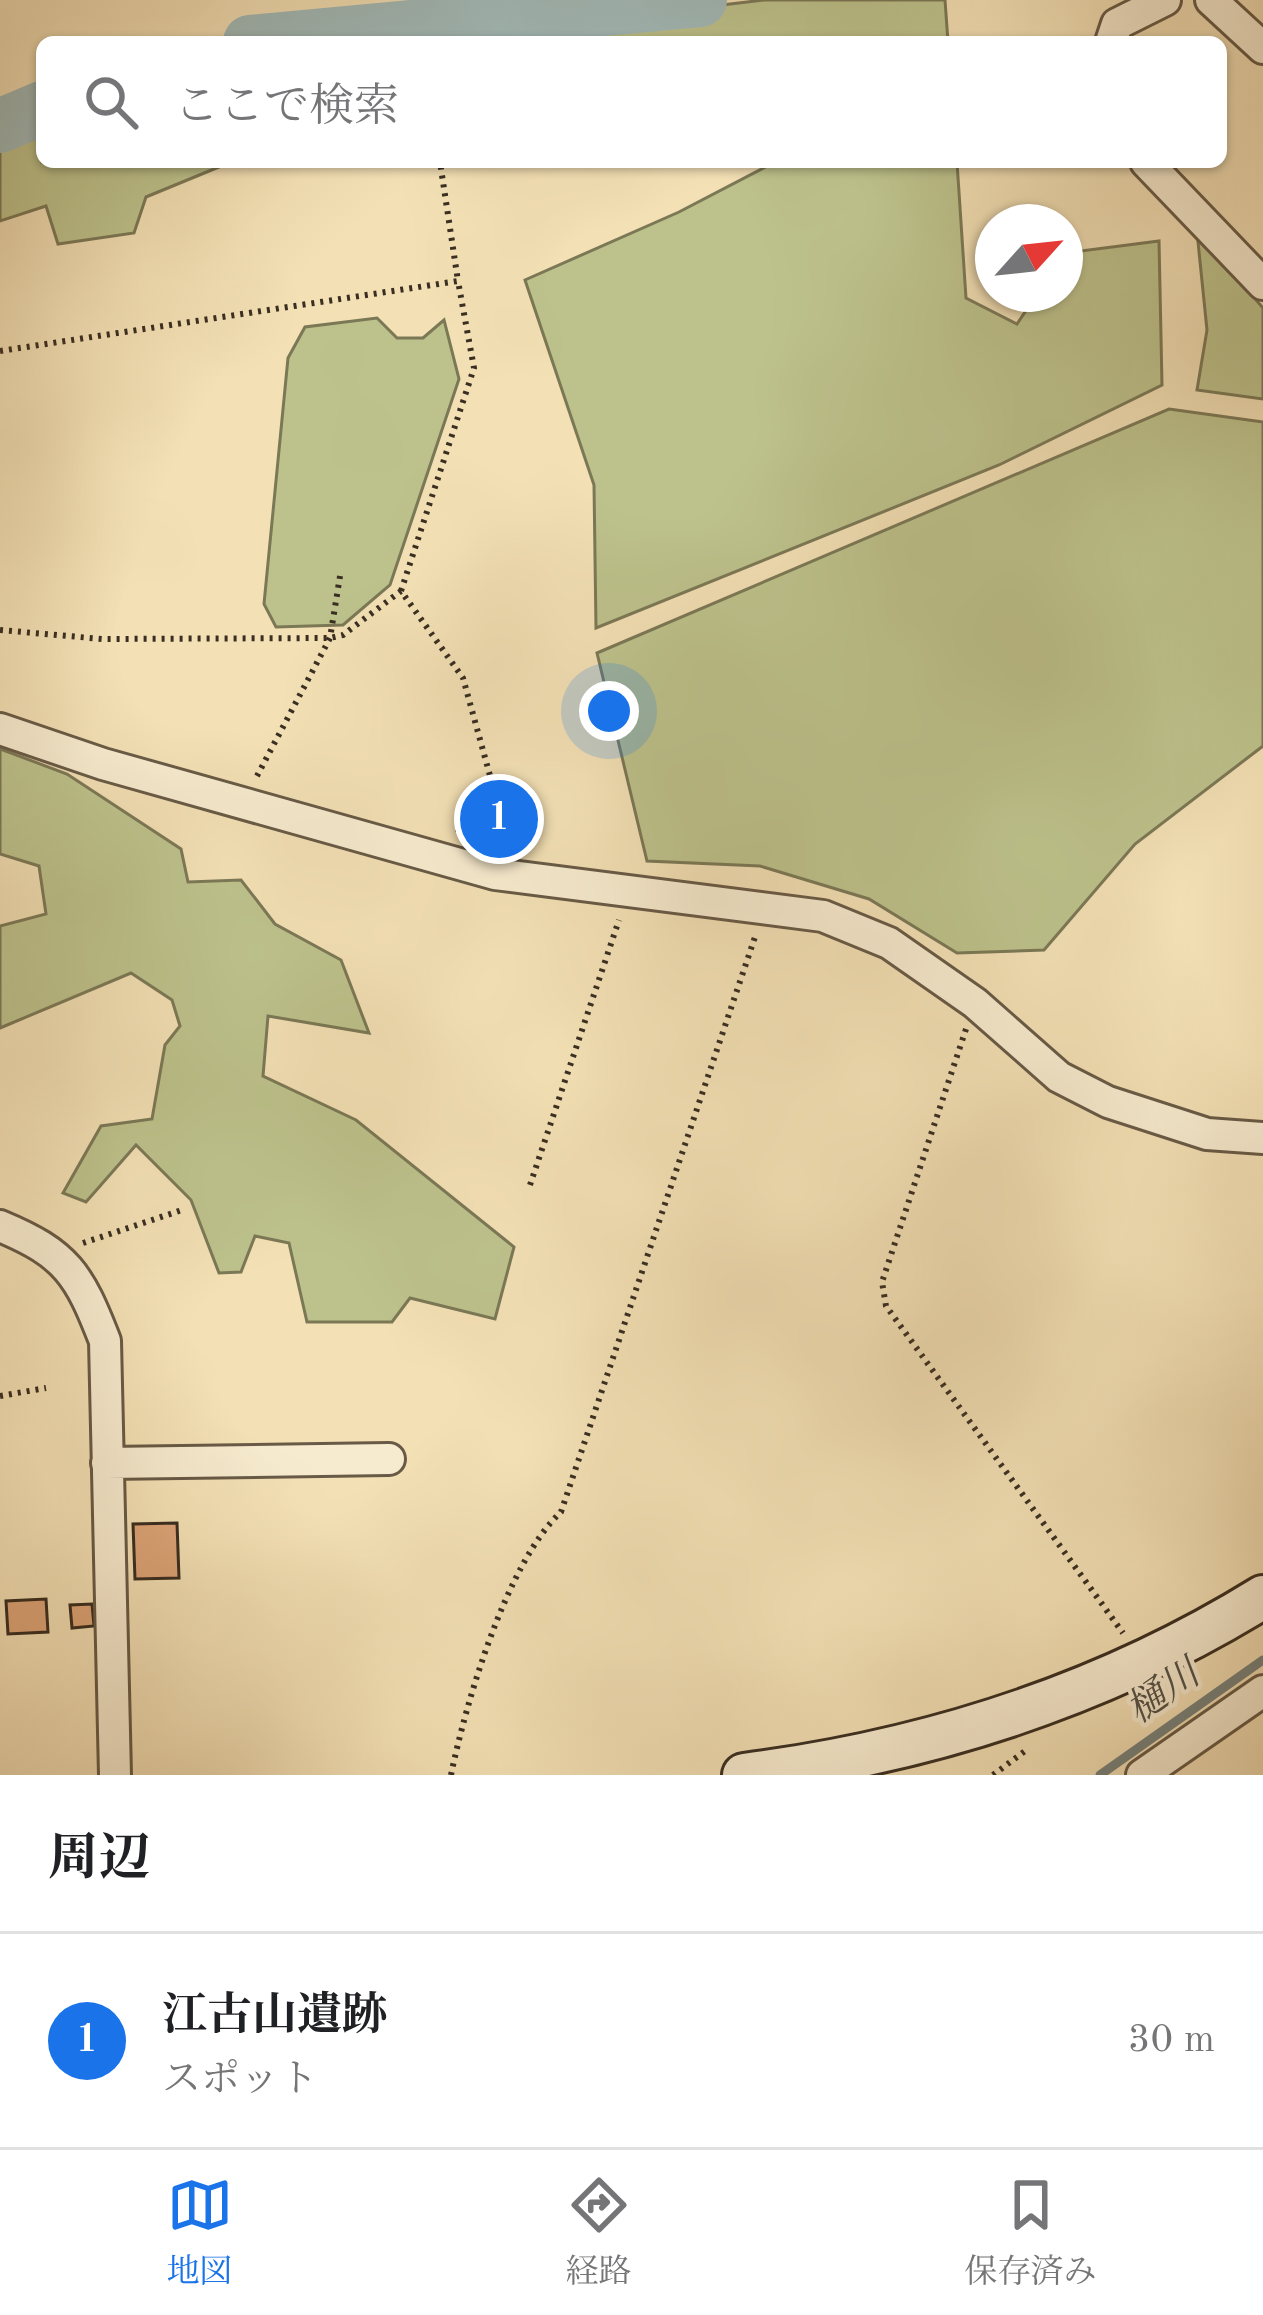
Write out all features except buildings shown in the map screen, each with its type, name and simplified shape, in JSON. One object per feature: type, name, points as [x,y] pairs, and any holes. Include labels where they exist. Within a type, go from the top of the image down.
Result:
[{"type":"main road","points":[[744,1775],[840,1762],[955,1735],[1143,1665],[1263,1597]]},
{"type":"street","points":[[1113,36],[1118,24],[1165,0]]},
{"type":"street","points":[[1211,0],[1263,48]]},
{"type":"street","points":[[1152,168],[1263,284]]},
{"type":"street","points":[[0,729],[495,874],[823,916],[889,943],[974,1003],[1059,1077],[1108,1102],[1207,1134],[1263,1138]]},
{"type":"street","points":[[0,1226],[58,1255],[85,1288],[105,1341],[115,1775]]},
{"type":"street","points":[[107,1463],[389,1460]]},
{"type":"street","points":[[1142,1775],[1263,1691]]},
{"type":"path","points":[[0,630],[102,639],[330,638],[343,635],[400,591],[474,368],[441,168]]},
{"type":"path","points":[[0,351],[458,280]]},
{"type":"path","points":[[244,804],[330,638],[340,570]]},
{"type":"path","points":[[400,591],[464,678],[492,783],[485,803],[434,857]]},
{"type":"path","points":[[530,1185],[630,888]]},
{"type":"path","points":[[451,1775],[466,1710],[526,1554],[560,1513],[764,910]]},
{"type":"path","points":[[974,1003],[882,1282],[886,1306],[1143,1665]]},
{"type":"path","points":[[58,1255],[182,1210]]},
{"type":"path","points":[[0,1396],[46,1388]]},
{"type":"green space","points":[[764,0],[945,0],[948,36],[460,36]]},
{"type":"green space","points":[[36,138],[36,168],[216,168],[146,197],[134,233],[58,244],[46,206],[0,221],[0,151]]},
{"type":"green space","points":[[763,168],[957,168],[966,298],[975,303],[975,312],[993,312],[1017,324],[1025,312],[1083,312],[1083,251],[1159,241],[1162,385],[999,465],[596,628],[594,485],[525,280],[679,212]]},
{"type":"green space","points":[[1197,232],[1263,308],[1263,399],[1197,390],[1207,330]]},
{"type":"green space","points":[[377,318],[397,338],[423,338],[444,320],[459,379],[390,585],[343,625],[276,627],[264,604],[288,358],[305,327]]},
{"type":"green space","points":[[1169,409],[1263,422],[1263,746],[1135,844],[1044,950],[957,953],[869,899],[760,866],[647,861],[597,653]]},
{"type":"green space","points":[[0,749],[67,774],[181,849],[188,882],[241,880],[275,924],[341,960],[369,1033],[268,1016],[263,1076],[356,1120],[514,1247],[495,1319],[410,1298],[392,1322],[307,1322],[289,1243],[255,1236],[241,1272],[219,1273],[191,1200],[136,1145],[86,1202],[63,1193],[101,1126],[152,1119],[165,1045],[180,1026],[172,1000],[131,973],[0,1028],[0,926],[46,914],[39,866],[0,854]]},
{"type":"waterway","points":[[314,36],[700,0]]},
{"type":"waterway","points":[[0,126],[36,111]]},
{"type":"waterway","name":"樋川","points":[[1100,1775],[1263,1660]]},
{"type":"place","name":"江古山遺跡","points":[[499,819]]}]
